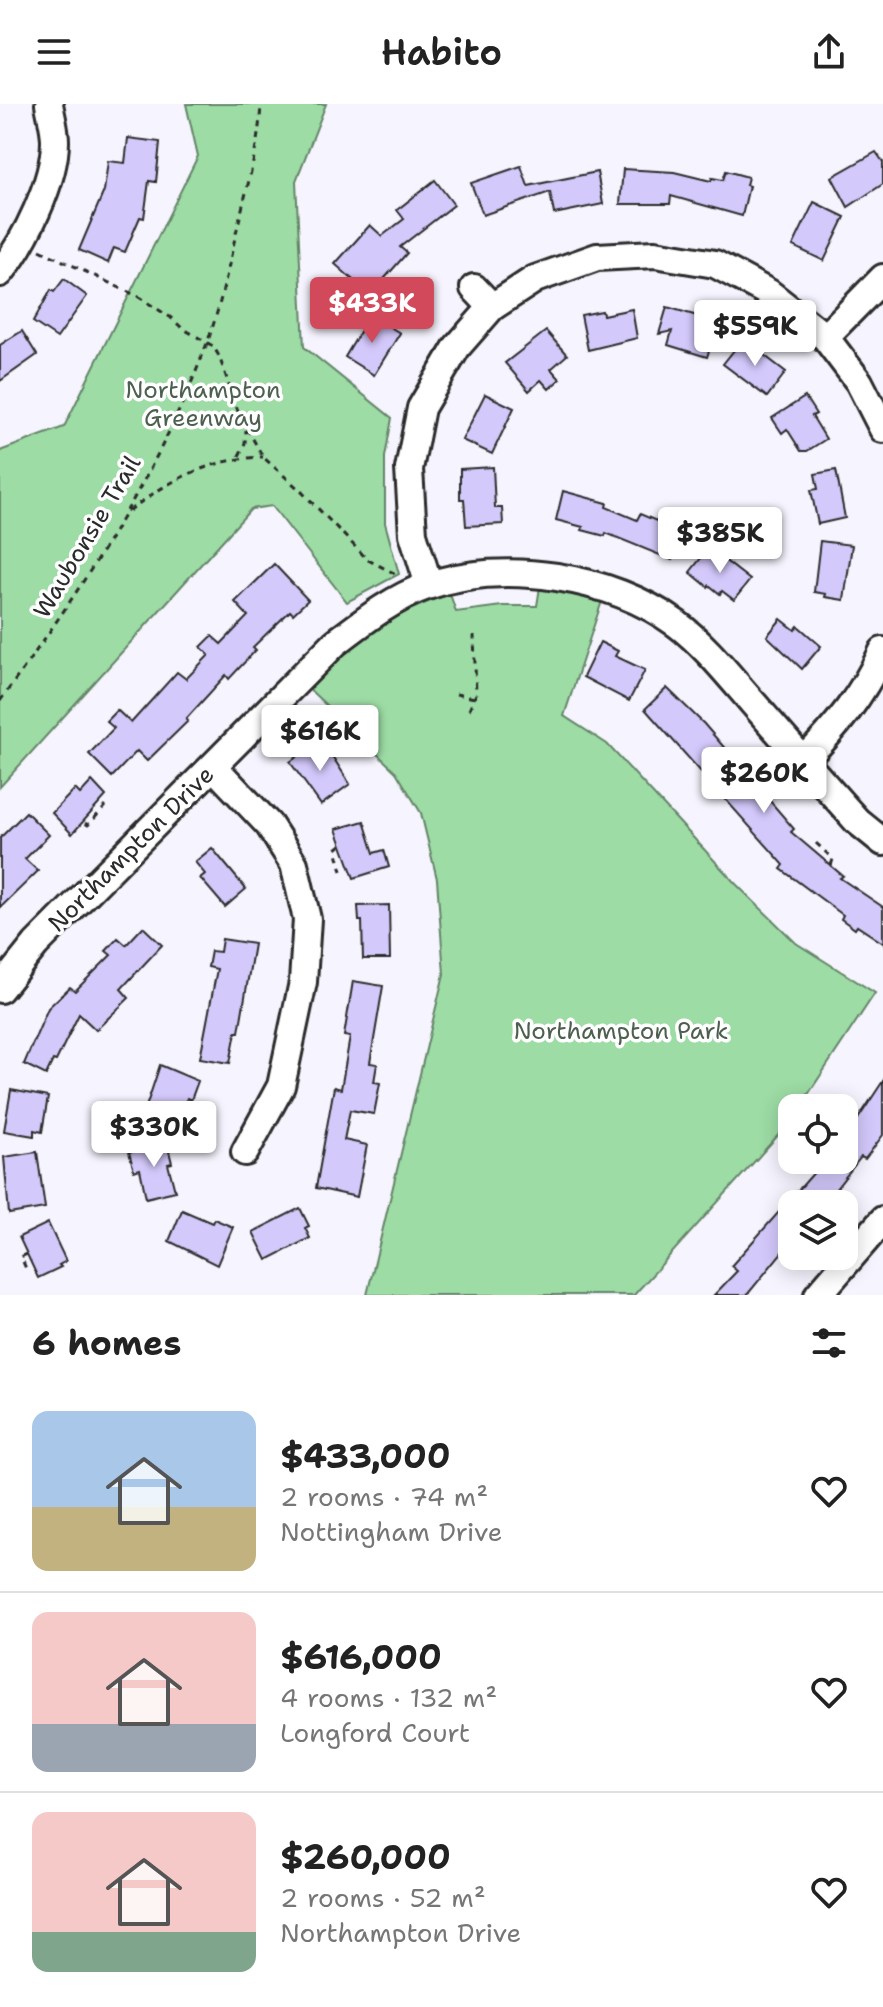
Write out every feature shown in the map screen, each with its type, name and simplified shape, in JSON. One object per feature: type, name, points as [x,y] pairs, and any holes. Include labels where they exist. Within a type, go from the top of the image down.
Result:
[{"type":"street","points":[[0,273],[21,242],[53,168],[56,139],[49,104]]},
{"type":"street","points":[[429,585],[413,534],[409,469],[421,408],[483,298],[597,257],[655,254],[715,264],[769,293],[825,337],[859,382],[883,429]]},
{"type":"street","points":[[825,337],[883,278]]},
{"type":"street","name":"Northampton Drive","points":[[0,989],[36,944],[335,643],[375,612],[429,585],[499,572],[547,576],[618,593],[676,624],[699,644],[857,821],[883,842]]},
{"type":"street","points":[[803,761],[852,707],[883,651]]},
{"type":"street","points":[[214,767],[269,825],[294,864],[307,919],[303,982],[281,1086],[245,1152]]},
{"type":"street","points":[[818,1295],[883,1220]]},
{"type":"path","name":"Waubonsie Trail","points":[[0,701],[66,610],[126,513],[153,465],[208,343],[251,170],[261,104]]},
{"type":"path","points":[[30,246],[137,296],[208,343],[219,356],[245,426],[263,457],[368,560],[400,575]]},
{"type":"path","points":[[236,459],[243,451],[245,426]]},
{"type":"path","points":[[126,513],[148,496],[204,466],[263,457]]},
{"type":"path","points":[[469,710],[475,698],[474,635]]},
{"type":"path","points":[[456,694],[475,698]]},
{"type":"path","points":[[85,823],[88,825],[106,806]]},
{"type":"path","points":[[816,843],[833,859],[831,866]]},
{"type":"path","points":[[341,845],[336,849],[342,871]]},
{"type":"path","points":[[27,1254],[21,1257],[27,1271]]},
{"type":"green space","name":"Northampton Greenway","points":[[186,104],[326,104],[296,181],[304,347],[392,418],[385,457],[385,523],[399,574],[347,602],[272,506],[251,509],[0,787],[0,451],[64,427],[198,156]]},
{"type":"green space","name":"Northampton Park","points":[[540,587],[602,601],[564,716],[607,744],[736,884],[796,943],[875,993],[808,1094],[778,1094],[778,1135],[634,1295],[367,1295],[444,974],[437,879],[421,813],[396,772],[308,688],[373,632],[408,611],[450,594],[456,612],[502,606],[537,606]]},
{"type":"building","points":[[128,138],[160,142],[156,182],[149,181],[144,218],[140,217],[125,252],[114,248],[108,263],[79,250],[104,191],[108,161],[125,163]]},
{"type":"building","points":[[876,152],[883,162],[883,184],[848,207],[832,177]]},
{"type":"building","points":[[521,166],[528,186],[597,172],[603,204],[554,214],[550,192],[483,215],[471,183]]},
{"type":"building","points":[[623,169],[674,172],[711,181],[712,178],[723,180],[726,171],[748,177],[742,216],[671,196],[670,204],[620,204]]},
{"type":"building","points":[[435,180],[454,205],[400,247],[407,253],[370,295],[335,264],[370,225],[382,236],[404,219],[397,210]]},
{"type":"building","points":[[814,202],[845,217],[824,261],[793,246]]},
{"type":"building","points":[[64,279],[87,296],[57,338],[33,322],[51,290],[54,292]]},
{"type":"building","points":[[667,307],[704,318],[702,323],[717,327],[707,357],[668,345],[672,331],[659,334]]},
{"type":"building","points":[[632,309],[637,338],[588,350],[581,315],[602,311],[603,315]]},
{"type":"building","points":[[370,315],[400,333],[374,375],[345,357]]},
{"type":"building","points":[[22,331],[37,355],[0,381],[0,345]]},
{"type":"building","points":[[546,331],[567,355],[551,369],[560,379],[549,389],[541,380],[529,391],[505,363]]},
{"type":"building","points":[[743,339],[786,372],[767,397],[723,364]]},
{"type":"building","points":[[485,394],[514,408],[492,454],[462,440]]},
{"type":"building","points":[[805,397],[826,439],[807,451],[801,451],[787,429],[782,433],[772,418]]},
{"type":"building","points":[[493,467],[495,508],[502,508],[503,524],[466,526],[464,499],[460,499],[460,469]]},
{"type":"building","points":[[836,470],[845,518],[818,524],[811,490],[818,489],[815,474]]},
{"type":"building","points":[[563,491],[607,503],[606,507],[637,520],[640,514],[683,532],[672,560],[606,533],[605,536],[556,520]]},
{"type":"building","points":[[820,541],[852,545],[844,600],[814,592]]},
{"type":"building","points":[[709,548],[750,580],[734,600],[722,591],[720,594],[708,587],[690,572]]},
{"type":"building","points":[[274,564],[308,600],[293,614],[290,611],[253,647],[256,650],[229,679],[226,675],[186,719],[188,721],[147,761],[137,751],[112,777],[89,754],[114,728],[106,721],[117,710],[131,723],[177,672],[186,679],[209,655],[201,647],[212,636],[221,644],[248,616],[235,602]]},
{"type":"building","points":[[781,619],[795,630],[798,626],[821,646],[802,669],[767,636]]},
{"type":"building","points":[[600,642],[618,651],[615,656],[645,670],[629,701],[583,677]]},
{"type":"building","points":[[667,688],[704,724],[794,829],[791,832],[843,876],[840,878],[883,907],[883,943],[841,919],[843,915],[781,869],[784,865],[645,709]]},
{"type":"building","points":[[314,744],[320,753],[327,748],[350,784],[321,805],[290,762]]},
{"type":"building","points":[[92,781],[106,796],[72,834],[52,813],[75,789],[80,794]]},
{"type":"building","points":[[26,812],[49,835],[25,859],[38,871],[0,908],[0,838]]},
{"type":"building","points":[[364,821],[374,853],[384,850],[389,867],[354,878],[336,829]]},
{"type":"building","points":[[212,848],[246,889],[225,907],[200,878],[205,874],[195,862]]},
{"type":"building","points":[[389,905],[390,959],[363,959],[362,921],[359,921],[358,906]]},
{"type":"building","points":[[143,927],[162,945],[121,989],[129,998],[96,1030],[79,1014],[46,1075],[24,1064],[48,1008],[70,987],[75,991],[111,955],[106,951],[118,938],[126,945]]},
{"type":"building","points":[[222,939],[254,944],[239,1032],[236,1032],[230,1063],[200,1058],[217,969],[208,967],[211,951],[220,952]]},
{"type":"building","points":[[353,981],[383,986],[370,1063],[377,1064],[374,1082],[380,1083],[374,1114],[350,1110],[344,1140],[367,1145],[357,1197],[316,1188],[334,1087],[341,1089],[350,1037],[344,1036]]},
{"type":"building","points":[[160,1065],[198,1081],[191,1100],[187,1098],[172,1128],[143,1116]]},
{"type":"building","points":[[883,1081],[883,1135],[865,1159],[861,1157],[858,1161],[858,1119]]},
{"type":"building","points":[[11,1090],[48,1097],[42,1132],[34,1130],[34,1136],[4,1131]]},
{"type":"building","points":[[167,1143],[172,1163],[168,1164],[175,1191],[146,1198],[140,1169],[134,1171],[129,1152]]},
{"type":"building","points":[[37,1152],[45,1208],[9,1214],[4,1157]]},
{"type":"building","points":[[813,1174],[848,1174],[835,1190],[798,1190]]},
{"type":"building","points":[[300,1208],[309,1226],[305,1228],[310,1238],[267,1260],[253,1232]]},
{"type":"building","points":[[182,1210],[212,1223],[214,1219],[233,1227],[217,1265],[169,1241]]},
{"type":"building","points":[[778,1213],[778,1257],[747,1295],[714,1295],[737,1271],[731,1266]]},
{"type":"building","points":[[48,1223],[66,1261],[59,1265],[61,1267],[38,1278],[19,1237]]}]
